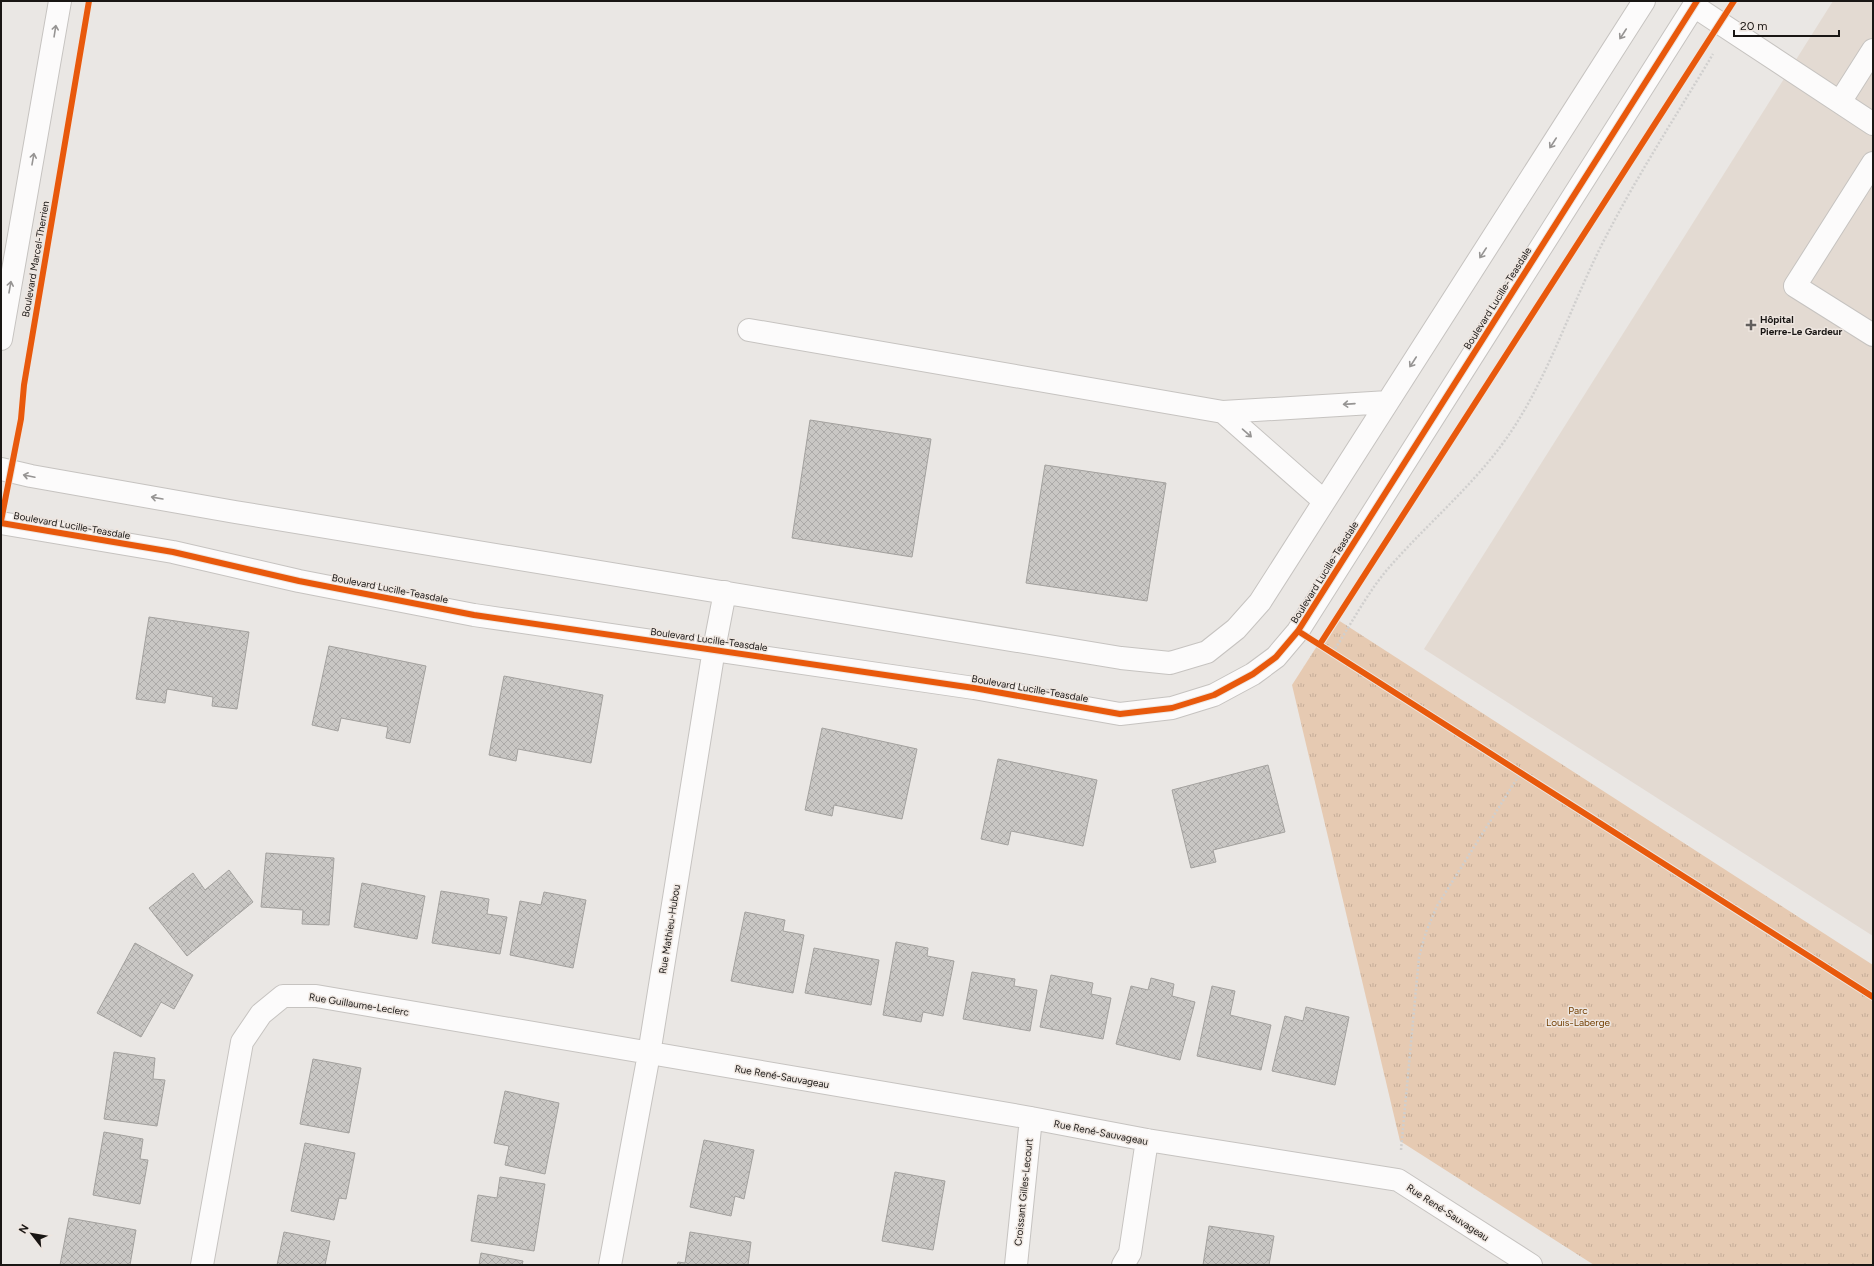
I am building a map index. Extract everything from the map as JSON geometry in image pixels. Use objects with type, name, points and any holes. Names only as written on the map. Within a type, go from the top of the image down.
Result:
[{"type":"street","name":"Boulevard Marcel-Therrien","points":[[1,340],[60,1]]},
{"type":"street","points":[[1,469],[31,476],[235,512],[1121,658],[1170,663],[1207,652],[1236,629],[1260,602],[1644,1]]},
{"type":"street","points":[[1695,3],[1728,29],[1873,124]]},
{"type":"street","name":"Boulevard Lucille-Teasdale","points":[[1,523],[173,552],[299,581],[474,615],[974,688],[1120,714],[1172,708],[1214,694],[1253,674],[1276,657],[1298,631],[1695,3]]},
{"type":"street","points":[[1840,102],[1873,50]]},
{"type":"street","points":[[1873,163],[1795,286],[1873,335]]},
{"type":"street","points":[[750,330],[1223,412],[1388,402]]},
{"type":"street","points":[[1223,412],[1324,501]]},
{"type":"street","name":"Rue Mathieu-Hubou","points":[[610,1265],[649,1054],[724,592]]},
{"type":"street","name":"Rue Guillaume-Leclerc","points":[[202,1265],[242,1042],[260,1014],[283,996],[316,996],[649,1054]]},
{"type":"street","name":"Rue René-Sauvageau","points":[[649,1054],[1031,1118],[1147,1140],[1398,1180],[1531,1265]]},
{"type":"street","name":"Croissant Gilles-Lecourt","points":[[1016,1265],[1031,1118]]},
{"type":"street","points":[[1123,1265],[1130,1253],[1147,1140]]},
{"type":"path","points":[[1333,652],[1376,584],[1392,564],[1457,499],[1494,457],[1517,423],[1548,365],[1611,227],[1728,29]]},
{"type":"path","points":[[1298,631],[1340,657]]},
{"type":"path","points":[[1514,768],[1527,777]]},
{"type":"path","points":[[1398,1180],[1419,957],[1426,932],[1437,906],[1521,772]]},
{"type":"shaded area","name":"Hôpital Pierre-Le Gardeur","points":[[1833,1],[1873,1],[1873,936],[1424,649]]},
{"type":"green space","name":"Parc Louis-Laberge","points":[[1335,618],[1873,965],[1873,1265],[1594,1265],[1400,1141],[1292,685]]},
{"type":"building","points":[[810,420],[931,439],[912,557],[792,538]]},
{"type":"building","points":[[1045,465],[1166,483],[1147,601],[1026,583]]},
{"type":"building","points":[[149,617],[249,632],[237,709],[212,706],[213,697],[167,689],[165,703],[136,699]]},
{"type":"building","points":[[329,646],[426,666],[410,743],[386,738],[388,727],[341,718],[338,731],[312,725]]},
{"type":"building","points":[[504,676],[603,695],[591,763],[518,749],[516,761],[489,755]]},
{"type":"building","points":[[822,728],[917,749],[902,819],[834,805],[832,816],[805,810]]},
{"type":"building","points":[[998,759],[1097,780],[1083,846],[1011,831],[1008,845],[981,839]]},
{"type":"building","points":[[1268,765],[1285,832],[1213,850],[1216,862],[1191,868],[1172,790]]},
{"type":"building","points":[[266,853],[334,858],[329,925],[302,924],[303,910],[261,907]]},
{"type":"building","points":[[229,870],[253,902],[187,956],[149,908],[193,873],[205,890]]},
{"type":"building","points":[[362,883],[425,896],[417,939],[354,927]]},
{"type":"building","points":[[441,891],[489,899],[487,914],[507,917],[500,954],[432,943]]},
{"type":"building","points":[[544,892],[586,900],[573,968],[510,955],[520,901],[541,905]]},
{"type":"building","points":[[745,912],[785,920],[783,931],[804,935],[793,993],[731,981]]},
{"type":"building","points":[[896,942],[928,948],[927,956],[954,961],[943,1016],[923,1012],[921,1022],[883,1015]]},
{"type":"building","points":[[135,943],[193,975],[174,1009],[161,1002],[141,1037],[97,1013]]},
{"type":"building","points":[[814,948],[879,960],[871,1005],[805,993]]},
{"type":"building","points":[[972,972],[1015,979],[1014,986],[1037,990],[1030,1031],[963,1019]]},
{"type":"building","points":[[1051,975],[1093,983],[1091,994],[1111,998],[1103,1039],[1040,1027]]},
{"type":"building","points":[[1151,978],[1174,984],[1172,996],[1195,1002],[1180,1060],[1116,1044],[1131,986],[1148,990]]},
{"type":"building","points":[[1212,986],[1235,991],[1230,1015],[1271,1025],[1261,1070],[1197,1056]]},
{"type":"building","points":[[1306,1007],[1349,1017],[1335,1085],[1272,1071],[1285,1016],[1303,1021]]},
{"type":"building","points":[[114,1052],[155,1058],[153,1079],[165,1080],[157,1126],[104,1119]]},
{"type":"building","points":[[313,1059],[361,1068],[349,1133],[300,1124]]},
{"type":"building","points":[[505,1091],[559,1103],[545,1174],[505,1165],[509,1146],[494,1143]]},
{"type":"building","points":[[104,1132],[143,1139],[140,1159],[148,1160],[140,1204],[93,1195]]},
{"type":"building","points":[[704,1140],[754,1150],[744,1199],[735,1196],[731,1216],[690,1207]]},
{"type":"building","points":[[305,1143],[355,1153],[346,1199],[339,1198],[334,1220],[291,1211]]},
{"type":"building","points":[[895,1172],[945,1181],[933,1250],[882,1241]]},
{"type":"building","points":[[500,1177],[545,1184],[534,1251],[471,1241],[478,1195],[497,1198]]},
{"type":"building","points":[[69,1218],[136,1230],[130,1265],[60,1265]]},
{"type":"building","points":[[1209,1226],[1274,1236],[1269,1265],[1203,1265]]},
{"type":"building","points":[[284,1232],[330,1241],[325,1265],[277,1265]]},
{"type":"building","points":[[690,1232],[751,1242],[748,1265],[677,1265],[678,1262],[685,1263]]},
{"type":"building","points":[[481,1253],[523,1261],[522,1265],[479,1265]]},
{"type":"cycle path","points":[[1,521],[21,419],[24,385],[89,1]]},
{"type":"cycle path","points":[[1,523],[173,552],[299,581],[474,615],[974,688],[1120,714],[1172,708],[1214,695],[1253,674],[1276,657],[1298,631],[1697,1]]},
{"type":"cycle path","points":[[1320,644],[1734,1]]},
{"type":"cycle path","points":[[1298,631],[1873,997]]},
{"type":"place","name":"Hôpital Pierre-Le Gardeur","points":[[1751,325]]}]
